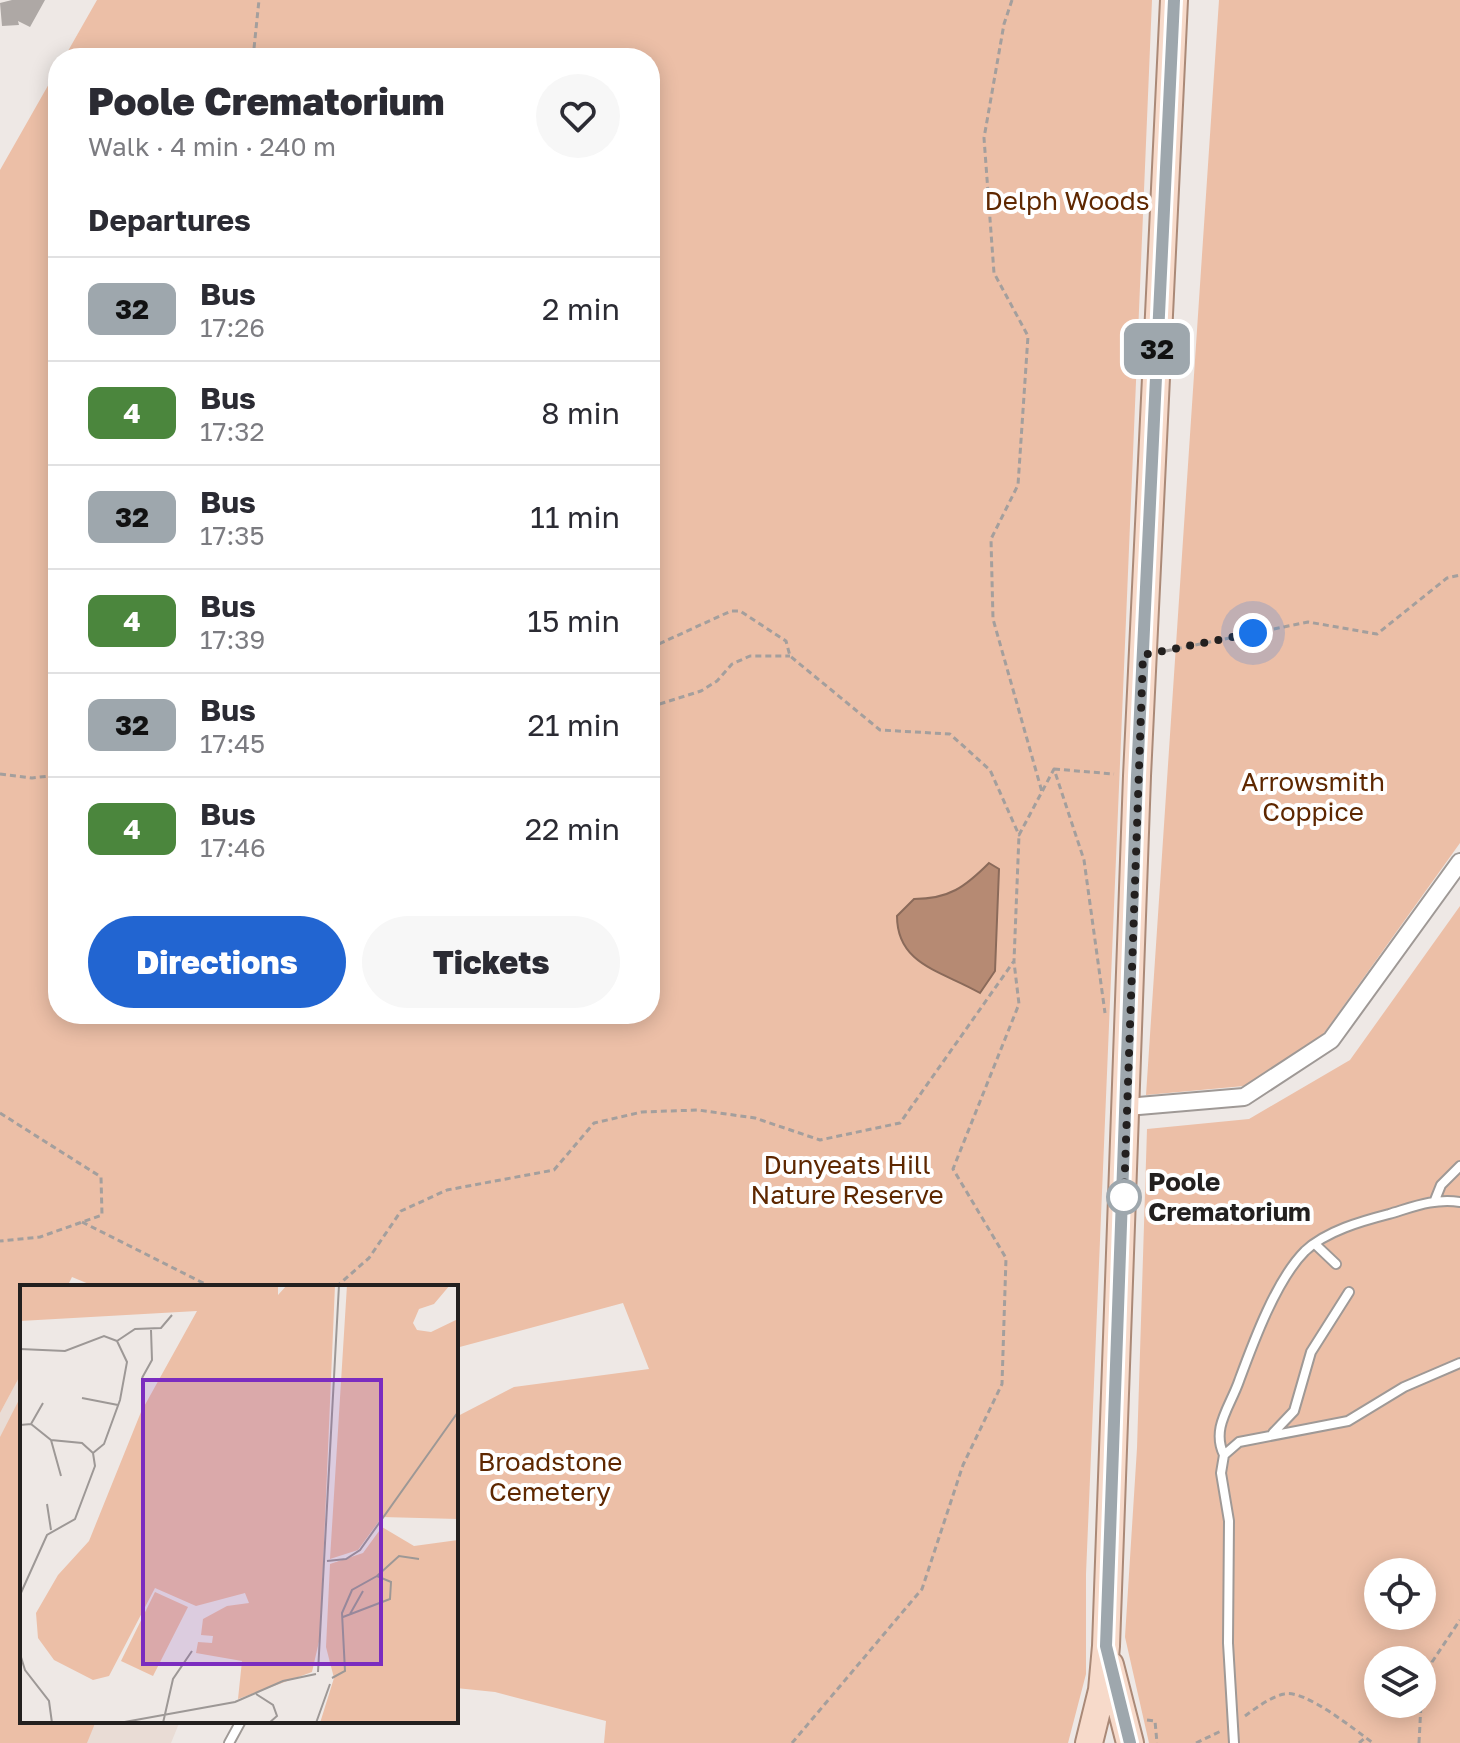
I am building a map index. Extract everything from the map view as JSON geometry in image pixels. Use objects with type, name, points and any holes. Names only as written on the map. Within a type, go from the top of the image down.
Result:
[{"type":"main road","points":[[1089,1743],[1102,1690],[1106,1646],[1137,776],[1174,0]]},
{"type":"main road","points":[[1106,1646],[1130,1743]]},
{"type":"street","points":[[1127,1107],[1244,1097],[1319,1049],[1331,1040],[1460,862]]},
{"type":"lane","points":[[1435,1200],[1441,1185],[1460,1166]]},
{"type":"lane","points":[[1234,1743],[1229,1521],[1221,1473],[1224,1455],[1218,1442],[1219,1425],[1254,1339],[1305,1251],[1351,1226],[1435,1200],[1460,1202]]},
{"type":"lane","points":[[1316,1245],[1336,1264]]},
{"type":"lane","points":[[1270,1435],[1294,1411],[1311,1352],[1349,1292]]},
{"type":"lane","points":[[1224,1455],[1239,1442],[1326,1428],[1348,1421],[1404,1387],[1460,1363]]},
{"type":"lane","points":[[229,1743],[240,1723]]},
{"type":"path","points":[[254,48],[259,0]]},
{"type":"path","points":[[1012,0],[1004,24],[984,138],[994,273],[1028,336],[1018,485],[991,539],[993,619],[1042,792]]},
{"type":"path","points":[[1143,655],[1308,622],[1377,634],[1447,578],[1460,575]]},
{"type":"path","points":[[660,643],[731,611],[740,611],[786,641],[790,656],[880,730],[950,734],[990,770],[1019,835]]},
{"type":"path","points":[[660,704],[701,691],[717,681],[732,664],[750,656],[790,656]]},
{"type":"path","points":[[792,1743],[922,1589],[963,1465],[1002,1384],[1006,1258],[953,1169],[1019,1004],[1014,961],[1019,835],[1054,769]]},
{"type":"path","points":[[1054,769],[1137,776]]},
{"type":"path","points":[[1054,769],[1084,860],[1106,1022]]},
{"type":"path","points":[[0,774],[32,778],[48,776]]},
{"type":"path","points":[[338,1285],[369,1258],[401,1211],[447,1190],[554,1170],[594,1123],[642,1112],[698,1110],[755,1118],[820,1140],[900,1123],[1014,961]]},
{"type":"path","points":[[0,1113],[101,1177],[102,1215],[40,1237],[0,1241]]},
{"type":"path","points":[[82,1222],[207,1285]]},
{"type":"path","points":[[1436,1656],[1460,1620]]},
{"type":"path","points":[[1196,1743],[1232,1726],[1263,1703],[1293,1693],[1307,1697],[1373,1743]]},
{"type":"path","points":[[1419,1743],[1421,1718]]},
{"type":"path","points":[[1359,1743],[1365,1738]]},
{"type":"shaded area","points":[[989,863],[999,869],[995,971],[980,993],[924,965],[913,956],[899,932],[897,916],[914,899],[937,897],[956,890]]},
{"type":"shaded area","points":[[20,1376],[20,1723],[179,1723],[171,1743],[0,1743],[0,1413]]},
{"type":"green space","name":"Dunyeats Hill Nature Reserve","points":[[97,0],[1152,0],[1086,1574],[1086,1674],[1068,1743],[604,1743],[606,1721],[495,1692],[458,1688],[458,1416],[514,1387],[649,1369],[623,1303],[458,1347],[458,1285],[91,1285],[72,1277],[68,1285],[20,1285],[20,1376],[0,1413],[0,170],[48,86],[48,1024],[660,1024],[660,48],[70,48]]},
{"type":"green space","name":"Arrowsmith Coppice","points":[[1219,0],[1460,0],[1460,843],[1319,1040],[1244,1086],[1146,1095]]},
{"type":"green space","points":[[1460,906],[1460,1743],[1149,1743],[1125,1637],[1137,1448],[1147,1129],[1249,1119],[1350,1060]]},
{"type":"green space","points":[[20,1398],[20,1723],[95,1723],[87,1743],[0,1743],[0,1437]]},
{"type":"building","points":[[45,0],[30,27],[18,21],[19,25],[2,26],[0,3]]},
{"type":"bus line","name":"32","points":[[1130,1743],[1106,1646],[1124,1221],[1137,776],[1174,0]]},
{"type":"place","name":"Poole Crematorium","points":[[1124,1197]]},
{"type":"route","points":[[1124,1197],[1143,655],[1253,633]]},
{"type":"park label","name":"Delph Woods","points":[[1067,201]]},
{"type":"park label","name":"Broadstone Cemetery","points":[[550,1477]]}]
